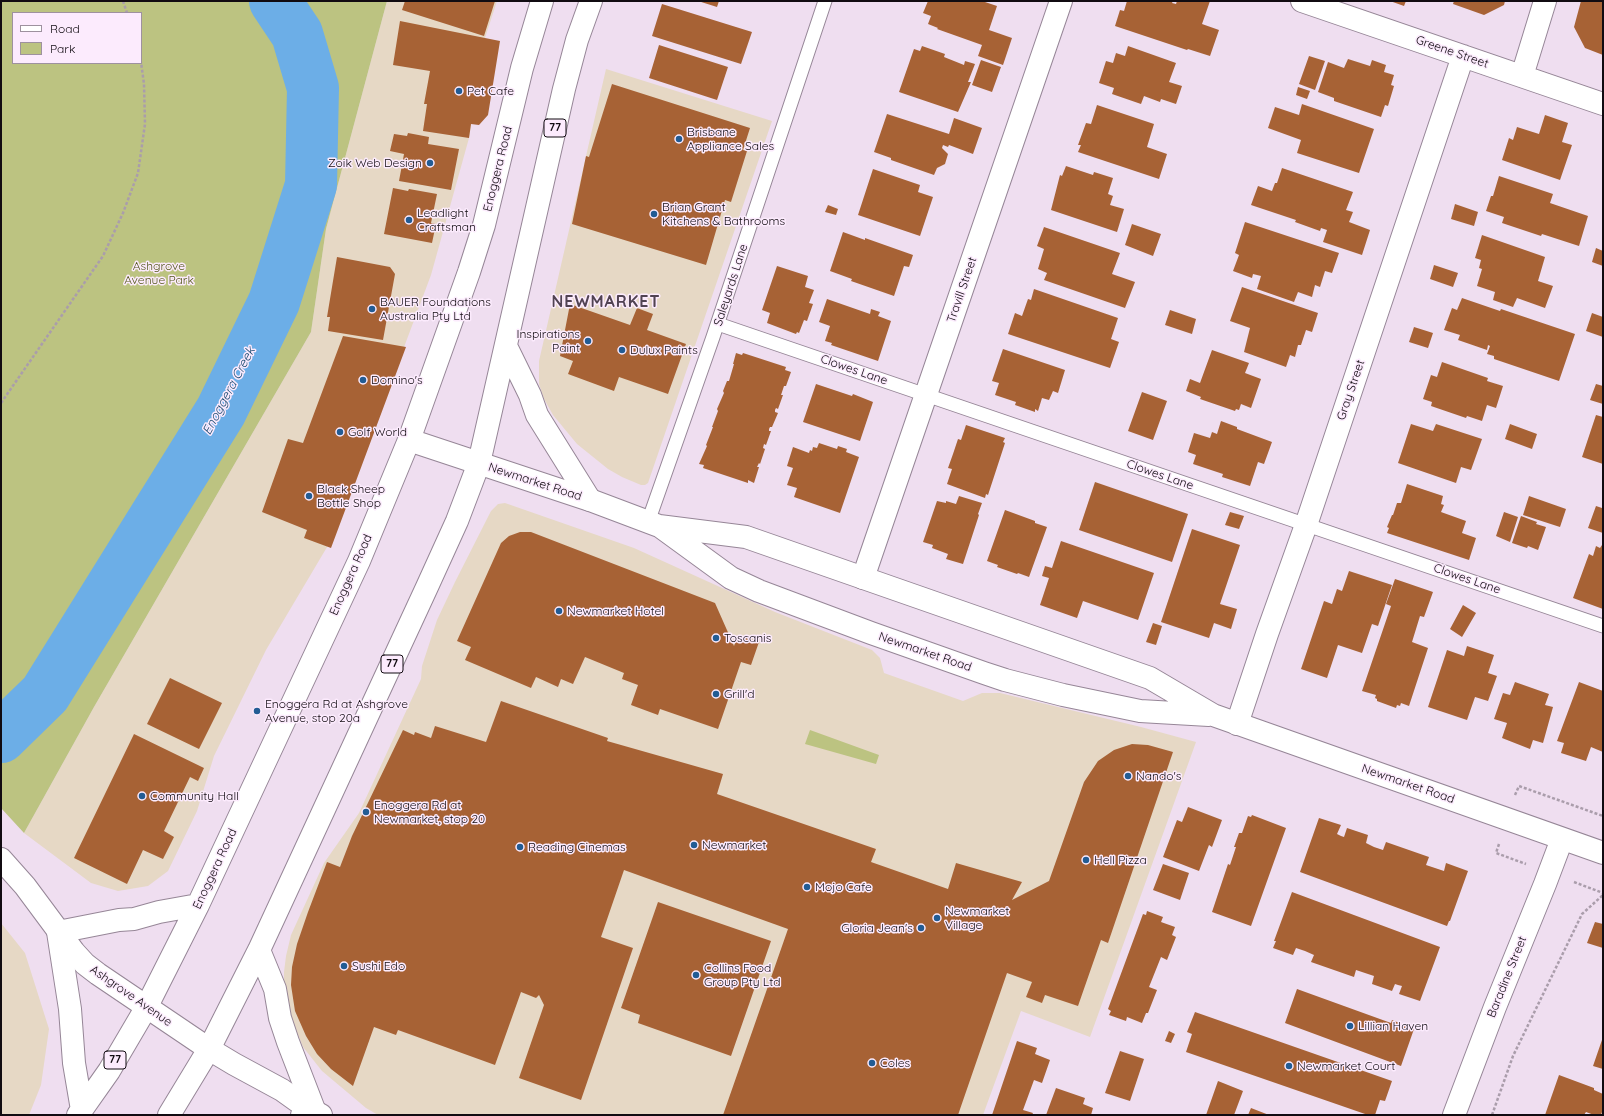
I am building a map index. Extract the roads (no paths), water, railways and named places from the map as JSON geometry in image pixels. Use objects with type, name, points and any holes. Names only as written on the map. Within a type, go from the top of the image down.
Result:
[{"type":"main road","name":"Enoggera Road","points":[[80,1112],[109,1071],[146,1008],[198,905],[356,568],[410,440],[484,225],[522,68],[542,1]]},
{"type":"main road","name":"77","points":[[169,1115],[209,1049],[259,950],[427,587],[456,521],[479,463],[564,89],[577,40],[591,1]]},
{"type":"main road","name":"Travill Street","points":[[864,578],[1061,1]]},
{"type":"main road","name":"Greene Street","points":[[1302,1],[1603,104]]},
{"type":"main road","points":[[1522,76],[1546,1]]},
{"type":"main road","name":"Gray Street","points":[[1237,724],[1306,525],[1463,56]]},
{"type":"main road","points":[[506,346],[530,395],[537,415],[590,500]]},
{"type":"main road","name":"Newmarket Road","points":[[410,440],[590,500],[653,524],[746,537],[1150,678],[1213,715],[1603,853]]},
{"type":"main road","name":"Newmarket Road","points":[[653,524],[731,578],[759,591],[871,633],[1005,680],[1063,695],[1140,711],[1213,715]]},
{"type":"main road","name":"Baradine Street","points":[[1454,1115],[1494,1007],[1562,839]]},
{"type":"main road","name":"Ashgrove Avenue","points":[[1,859],[25,886],[58,932],[85,964],[109,983],[209,1049],[282,1090],[312,1114]]},
{"type":"main road","points":[[80,1112],[74,1063],[70,1009],[58,932],[119,920],[134,919],[159,912],[198,905]]},
{"type":"main road","points":[[259,950],[274,989],[280,1018],[312,1114]]},
{"type":"lane","name":"Saleyards Lane","points":[[653,524],[825,1]]},
{"type":"lane","name":"Clowes Lane","points":[[718,324],[1603,626]]},
{"type":"waterway","name":"Enoggera Creek","points":[[1,737],[45,694],[221,411],[274,302],[311,185],[313,88],[297,34],[275,1]]},
{"type":"place","name":"Pet Cafe","points":[[459,91]]},
{"type":"place","name":"Brisbane Appliance Sales","points":[[679,139]]},
{"type":"place","name":"Zoik Web Design","points":[[430,163]]},
{"type":"place","name":"Brian Grant Kitchens & Bathrooms","points":[[654,214]]},
{"type":"place","name":"Leadlight Craftsman","points":[[409,220]]},
{"type":"place","name":"BAUER Foundations Australia Pty Ltd","points":[[372,309]]},
{"type":"place","name":"Inspirations Paint","points":[[588,341]]},
{"type":"place","name":"Dulux Paints","points":[[622,350]]},
{"type":"place","name":"Domino's","points":[[363,380]]},
{"type":"place","name":"Golf World","points":[[340,432]]},
{"type":"place","name":"Black Sheep Bottle Shop","points":[[309,496]]},
{"type":"place","name":"Newmarket Hotel","points":[[559,611]]},
{"type":"place","name":"Toscanis","points":[[716,638]]},
{"type":"place","name":"Grill'd","points":[[716,694]]},
{"type":"place","name":"Enoggera Rd at Ashgrove Avenue, stop 20a","points":[[257,711]]},
{"type":"place","name":"Nando's","points":[[1128,776]]},
{"type":"place","name":"Community Hall","points":[[142,796]]},
{"type":"place","name":"Enoggera Rd at Newmarket, stop 20","points":[[366,812]]},
{"type":"place","name":"Newmarket","points":[[694,845]]},
{"type":"place","name":"Reading Cinemas","points":[[520,847]]},
{"type":"place","name":"Hell Pizza","points":[[1086,860]]},
{"type":"place","name":"Mojo Cafe","points":[[807,887]]},
{"type":"place","name":"Newmarket Village","points":[[937,918]]},
{"type":"place","name":"Gloria Jean's","points":[[921,928]]},
{"type":"place","name":"Sushi Edo","points":[[344,966]]},
{"type":"place","name":"Collins Food Group Pty Ltd","points":[[696,975]]},
{"type":"place","name":"Lillian Haven","points":[[1350,1026]]},
{"type":"place","name":"Coles","points":[[872,1063]]},
{"type":"place","name":"Newmarket Court","points":[[1289,1066]]},
{"type":"district","name":"NEWMARKET","points":[[606,302]]},
{"type":"park label","name":"Ashgrove Avenue Park","points":[[159,273]]}]
